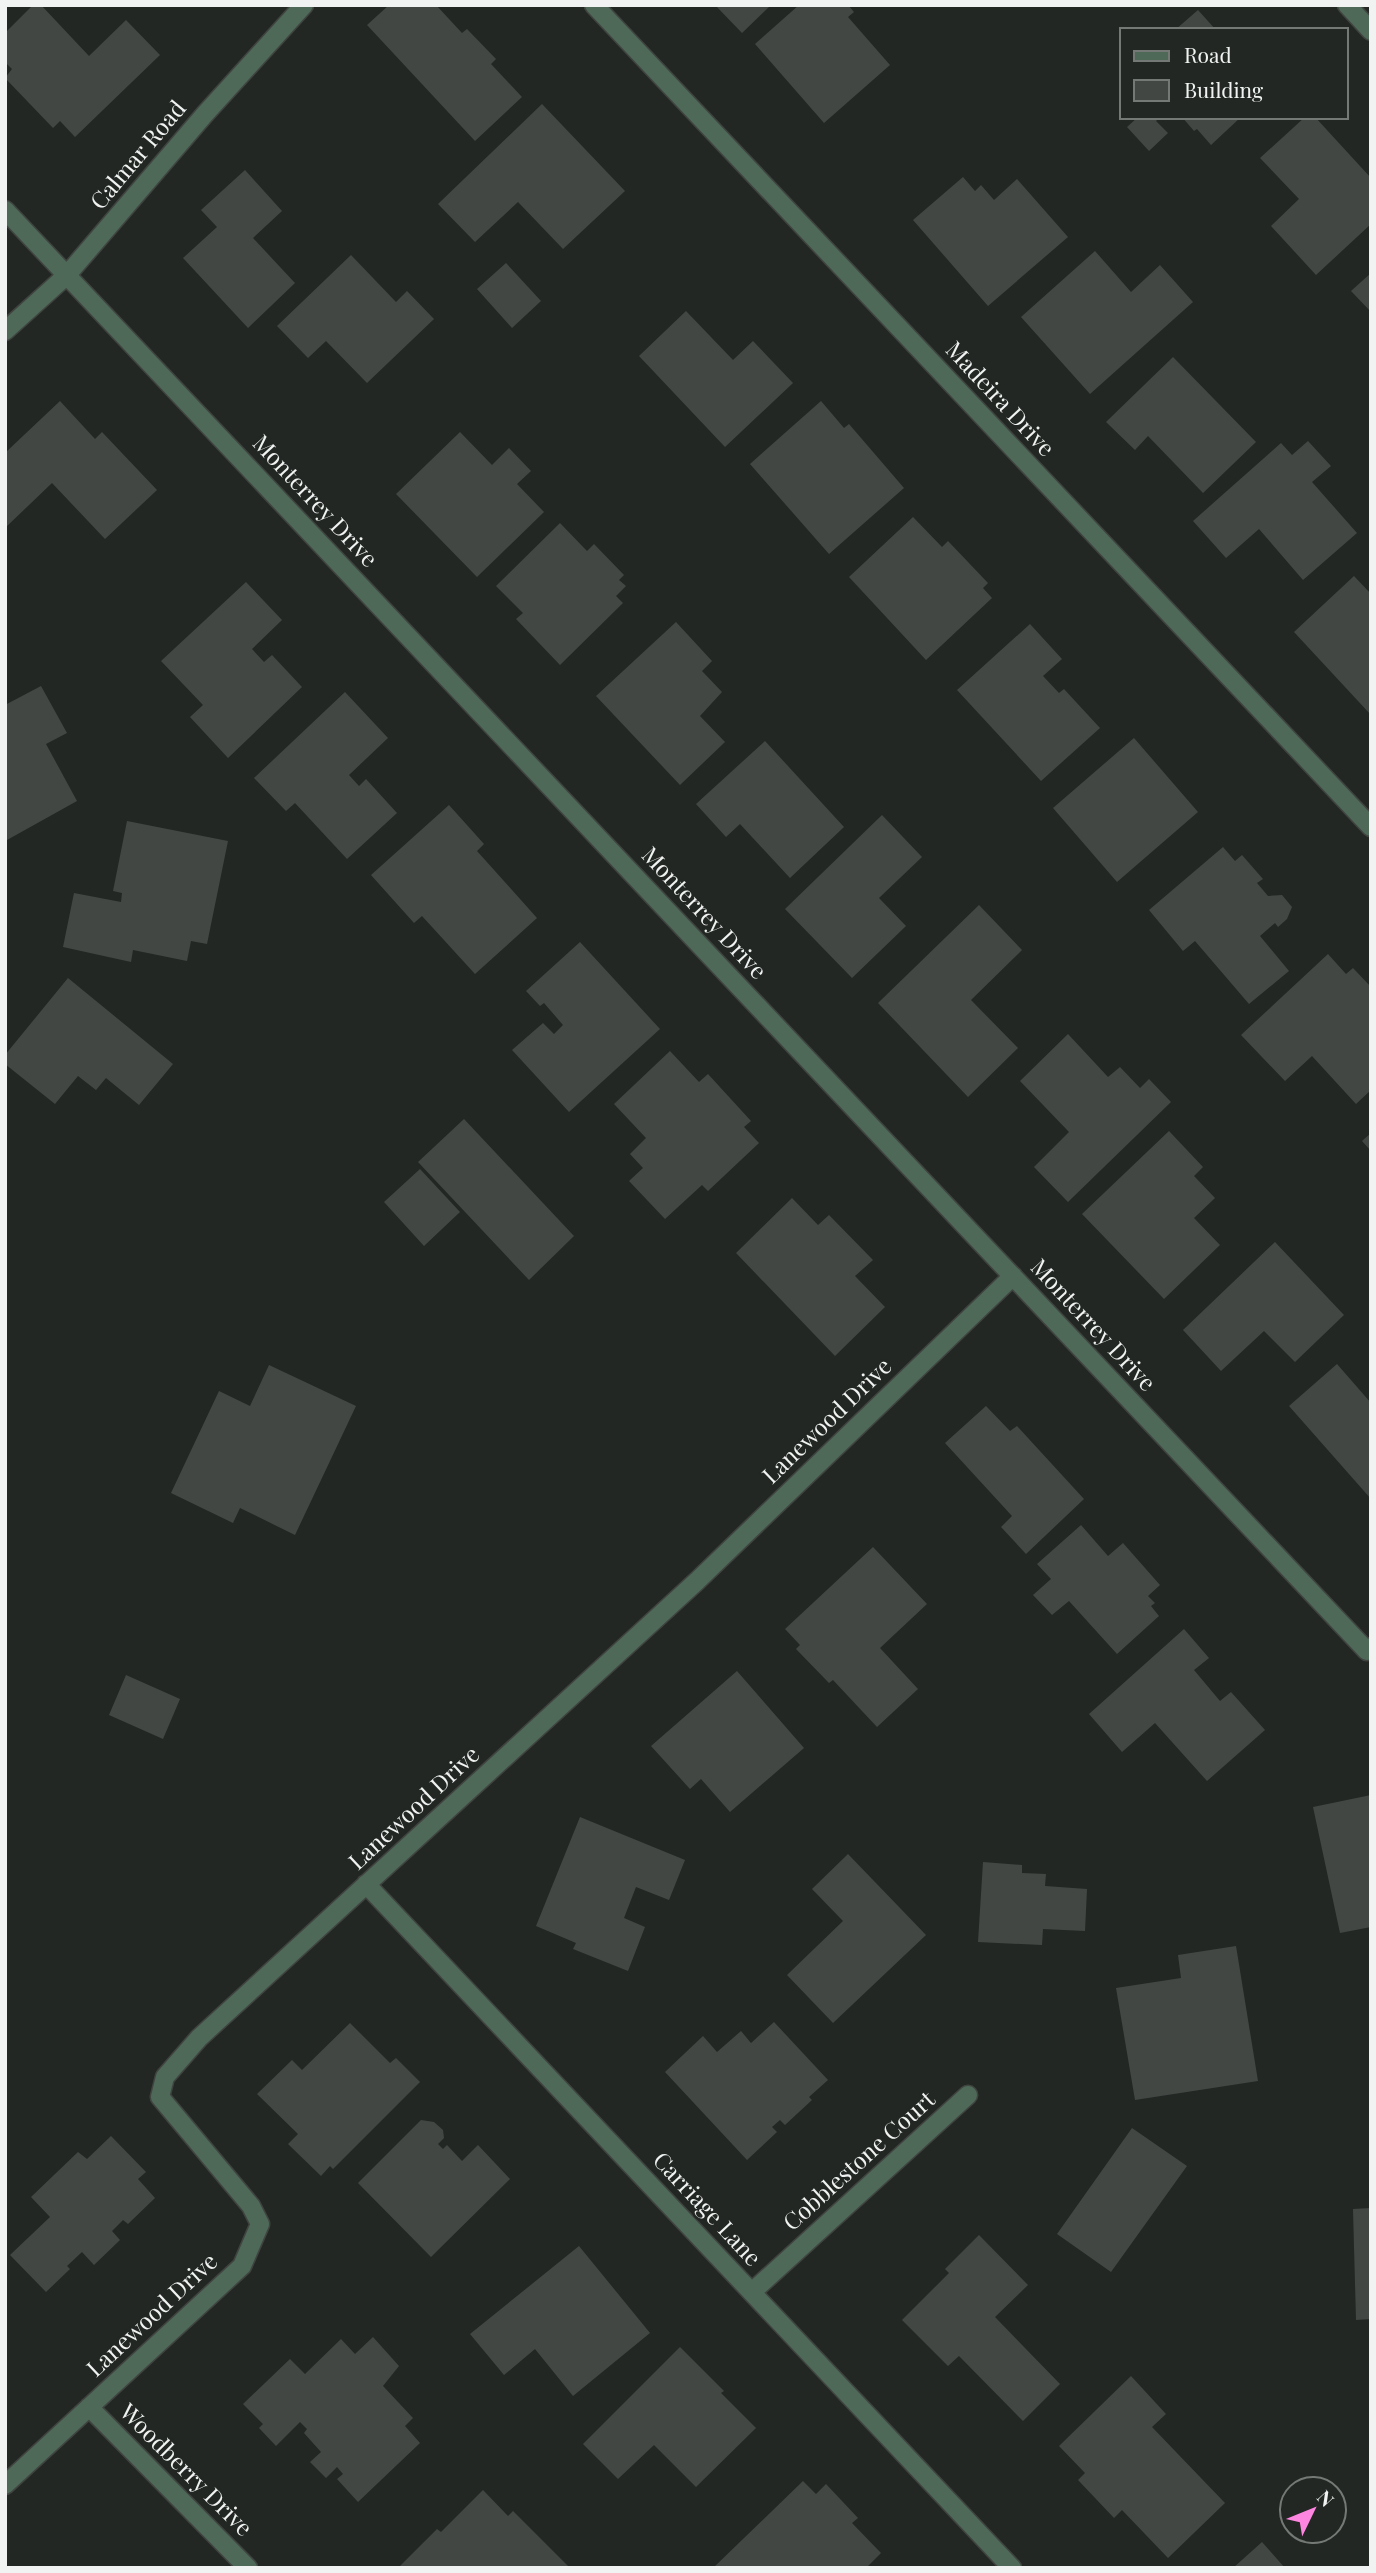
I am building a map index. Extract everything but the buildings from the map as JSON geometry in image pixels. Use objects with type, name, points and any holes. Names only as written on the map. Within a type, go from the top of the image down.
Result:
[{"type":"street","name":"Calmar Road","points":[[5,331],[68,275],[205,114],[304,5]]},
{"type":"street","name":"Madeira Drive","points":[[594,5],[1371,827]]},
{"type":"street","points":[[1347,5],[1371,31]]},
{"type":"street","name":"Monterrey Drive","points":[[5,210],[1369,1649]]},
{"type":"street","name":"Lanewood Drive","points":[[89,2407],[242,2266],[260,2224],[251,2206],[160,2096],[165,2077],[199,2038],[697,1581],[1013,1276]]},
{"type":"street","name":"Carriage Lane","points":[[366,1884],[1012,2568]]},
{"type":"street","name":"Cobblestone Court","points":[[752,2292],[968,2095]]},
{"type":"street","points":[[5,2485],[89,2407]]},
{"type":"street","name":"Woodberry Drive","points":[[89,2407],[248,2568]]}]
